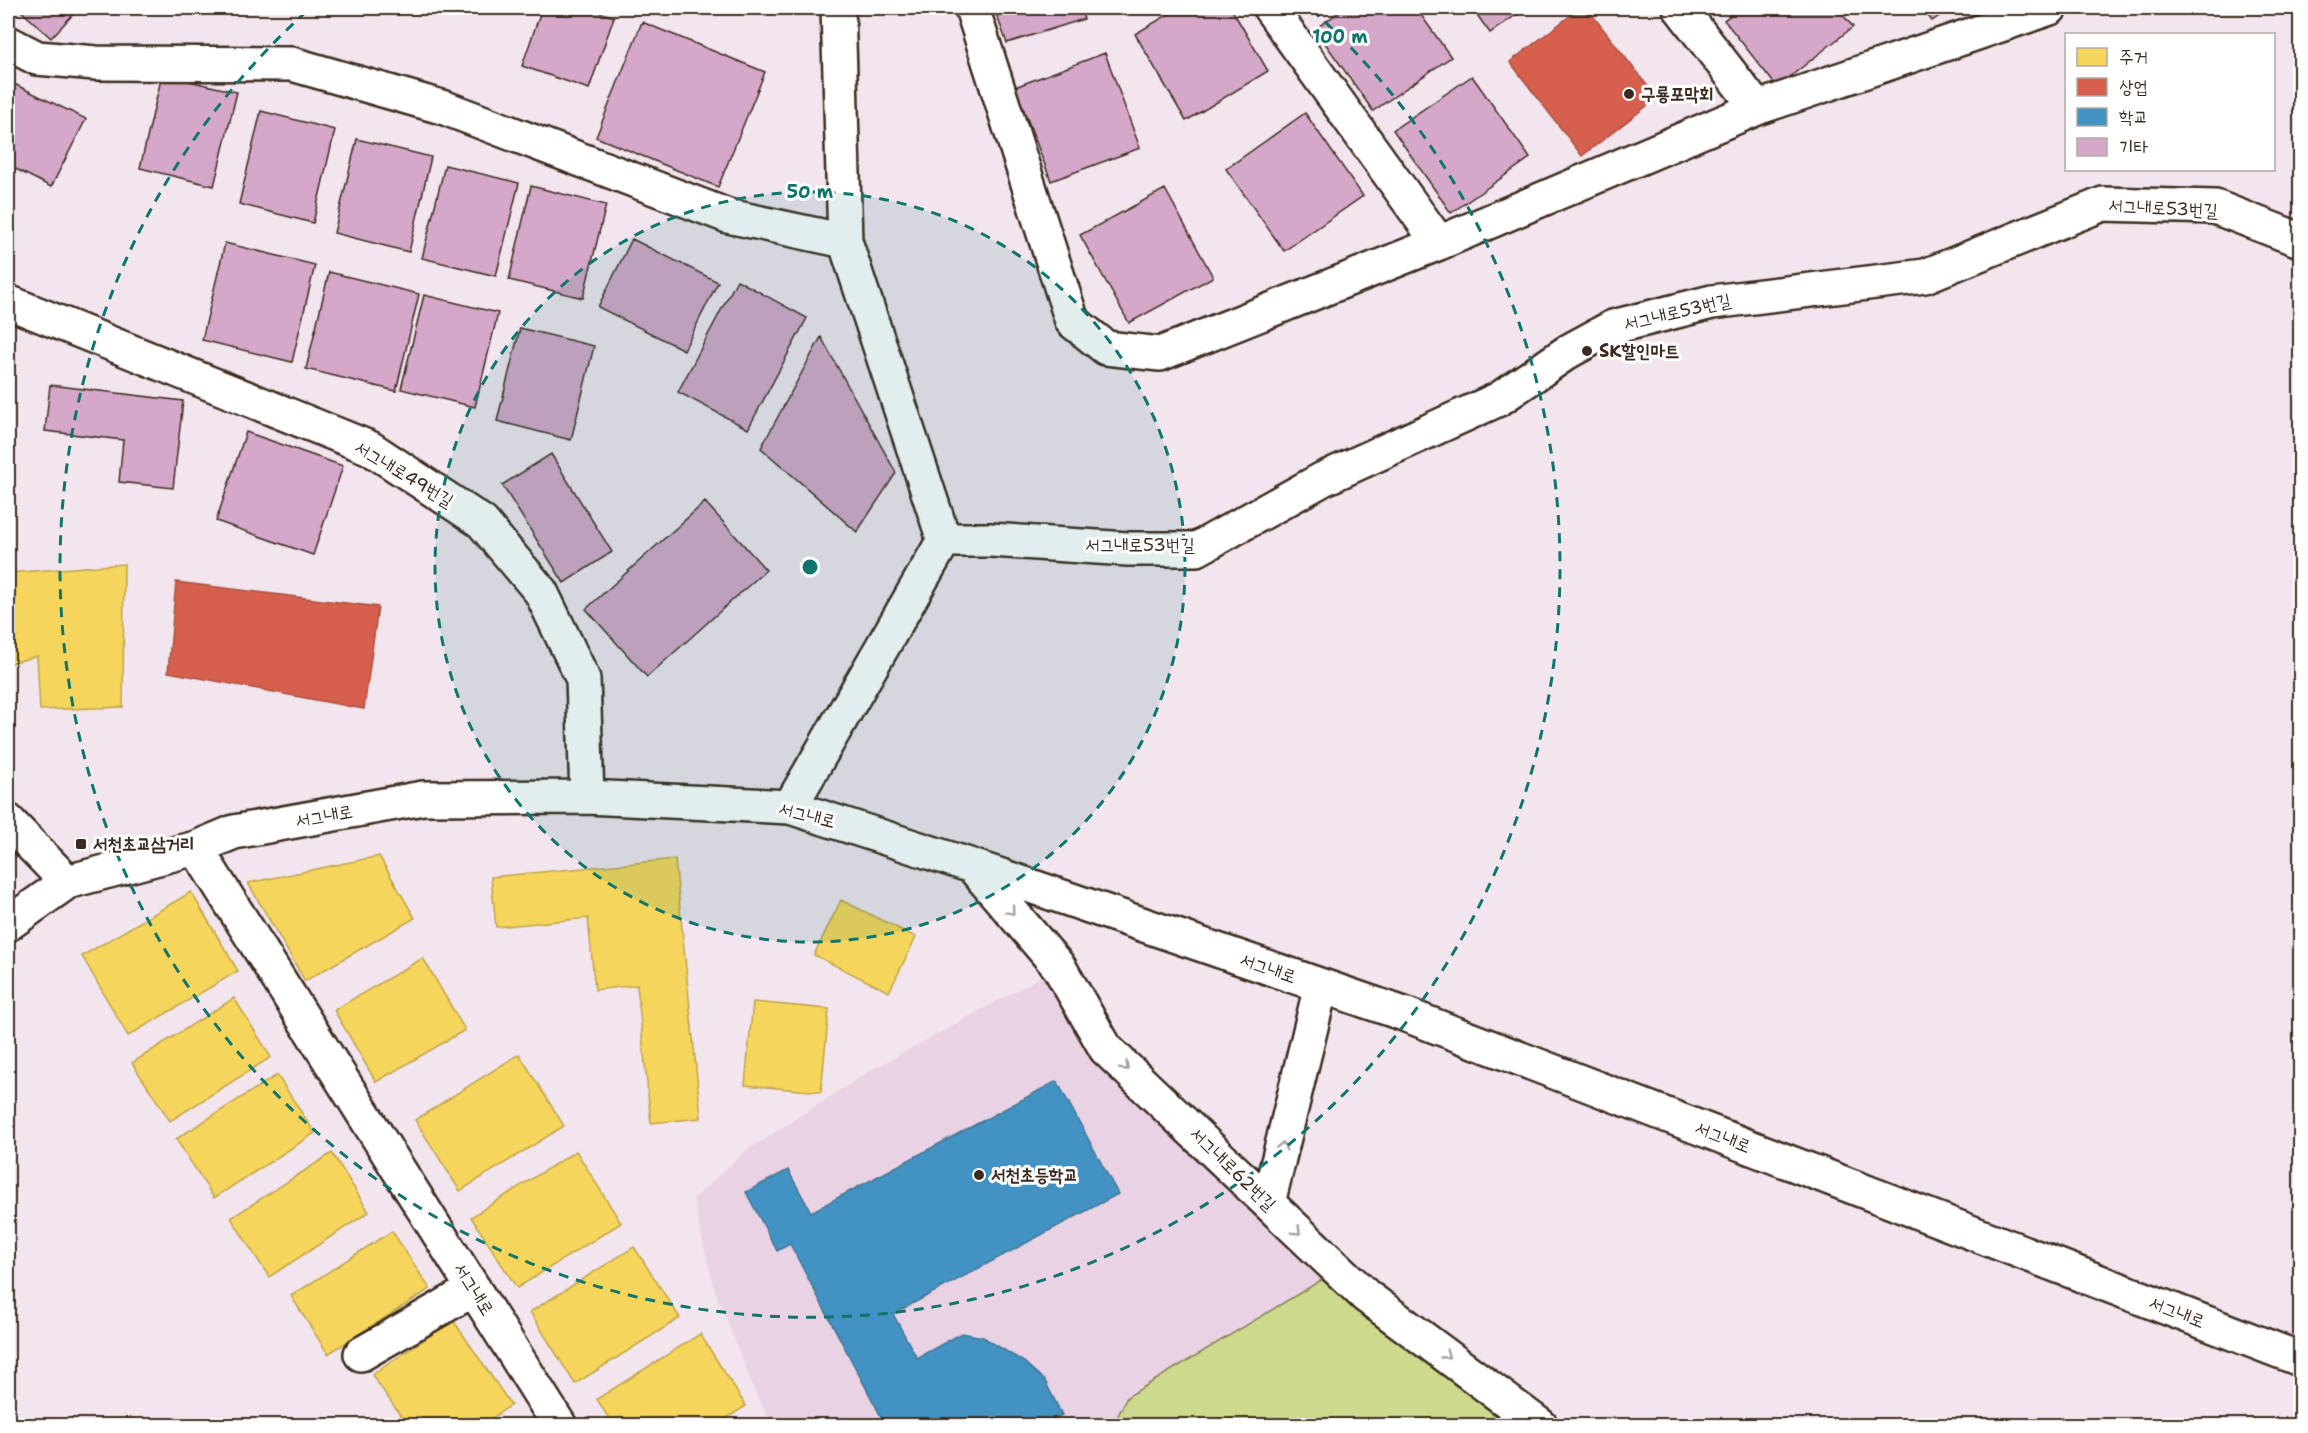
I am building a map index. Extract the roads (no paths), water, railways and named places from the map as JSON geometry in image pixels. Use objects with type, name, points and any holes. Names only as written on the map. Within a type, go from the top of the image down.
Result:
[{"type":"street","points":[[790,807],[944,540],[845,241],[838,8]]},
{"type":"street","points":[[972,8],[1072,321],[1106,348],[1160,354],[1439,243],[1757,108],[2050,8]]},
{"type":"street","points":[[1270,8],[1439,243]]},
{"type":"street","points":[[1680,8],[1757,108]]},
{"type":"street","points":[[8,43],[37,58],[96,63],[292,64],[445,108],[728,216],[845,241]]},
{"type":"street","name":"서그내로53번길","points":[[944,540],[991,540],[1128,549],[1197,549],[1323,479],[1499,399],[1569,351],[1613,327],[1712,302],[1925,276],[2103,204],[2215,207],[2301,240]]},
{"type":"street","name":"서그내로49번길","points":[[8,302],[370,448],[482,522],[541,592],[583,679],[588,797]]},
{"type":"street","name":"서그내로","points":[[8,924],[67,882],[196,848],[234,832],[423,798],[588,797],[790,807],[972,866],[1427,1022],[2301,1359]]},
{"type":"street","points":[[8,821],[67,882]]},
{"type":"street","name":"서그내로","points":[[196,848],[560,1425]]},
{"type":"street","name":"서그내로62번길","points":[[972,866],[1059,967],[1106,1049],[1366,1296],[1515,1414],[1541,1425]]},
{"type":"street","points":[[1268,1203],[1322,986]]},
{"type":"street","points":[[361,1354],[474,1289]]},
{"type":"place","name":"구룡포막회","points":[[1629,94]]},
{"type":"place","name":"SK할인마트","points":[[1587,351]]},
{"type":"place","name":"서천초교삼거리","points":[[81,844]]},
{"type":"place","name":"서천초등학교","points":[[979,1175]]}]
